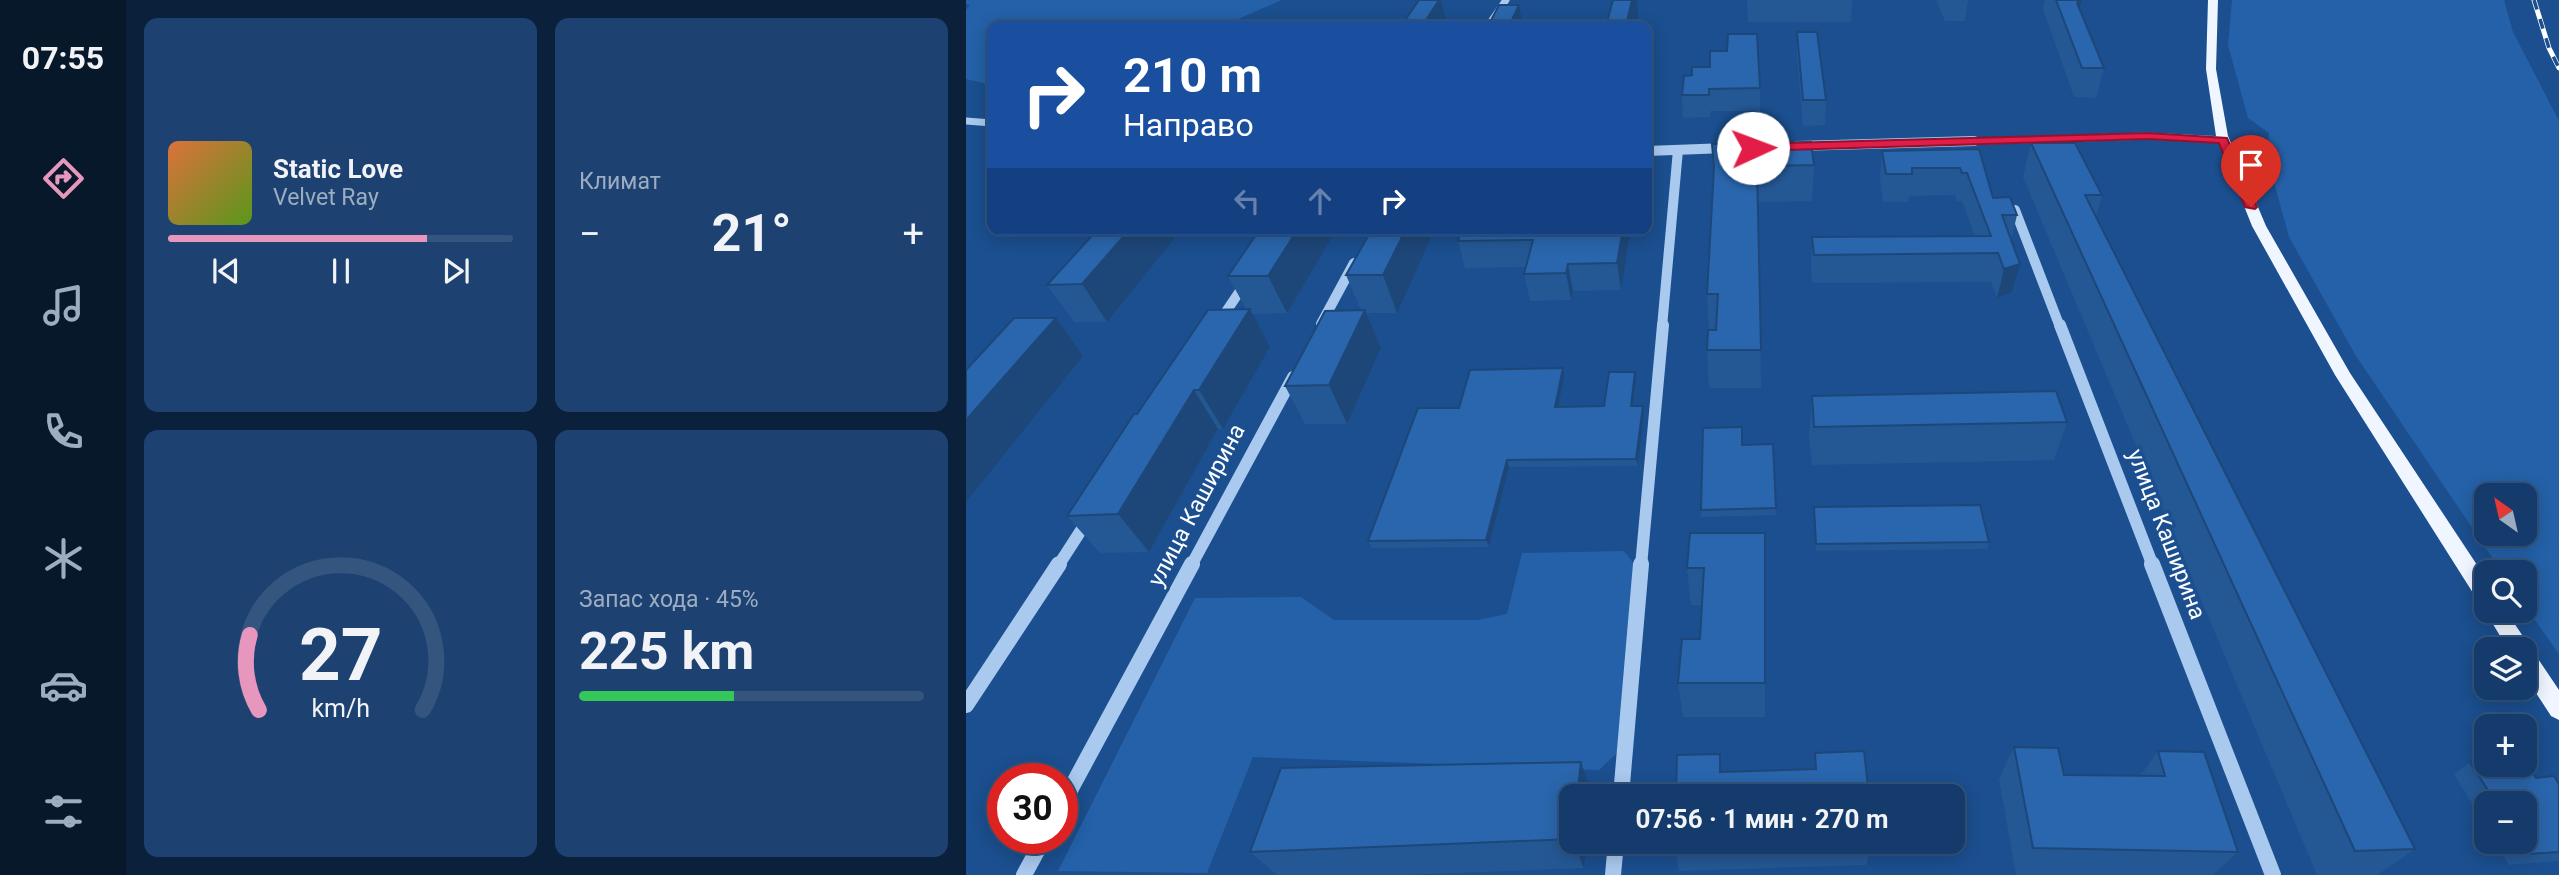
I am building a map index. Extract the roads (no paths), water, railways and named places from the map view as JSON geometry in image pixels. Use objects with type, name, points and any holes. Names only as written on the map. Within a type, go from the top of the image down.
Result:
[{"type":"main road","points":[[2213,0],[2211,69],[2224,140],[2259,226],[2343,375],[2474,578]]},
{"type":"main road","points":[[2537,675],[2559,709]]},
{"type":"street","points":[[1491,21],[1506,0]]},
{"type":"street","points":[[966,121],[987,123]]},
{"type":"street","points":[[1787,146],[2148,136],[2224,140]]},
{"type":"street","points":[[1652,151],[1733,148]]},
{"type":"street","points":[[1621,784],[1678,150]]},
{"type":"street","name":"улица Каширина","points":[[2015,210],[2273,875]]},
{"type":"street","points":[[1314,338],[1359,253]]},
{"type":"street","points":[[1212,334],[1250,276]]},
{"type":"street","name":"улица Каширина","points":[[1078,775],[1301,362]]},
{"type":"street","points":[[966,705],[1097,508]]},
{"type":"street","points":[[1024,875],[1035,854]]},
{"type":"street","points":[[1614,875],[1615,854]]},
{"type":"railway","points":[[2534,0],[2549,48],[2559,68]]}]
